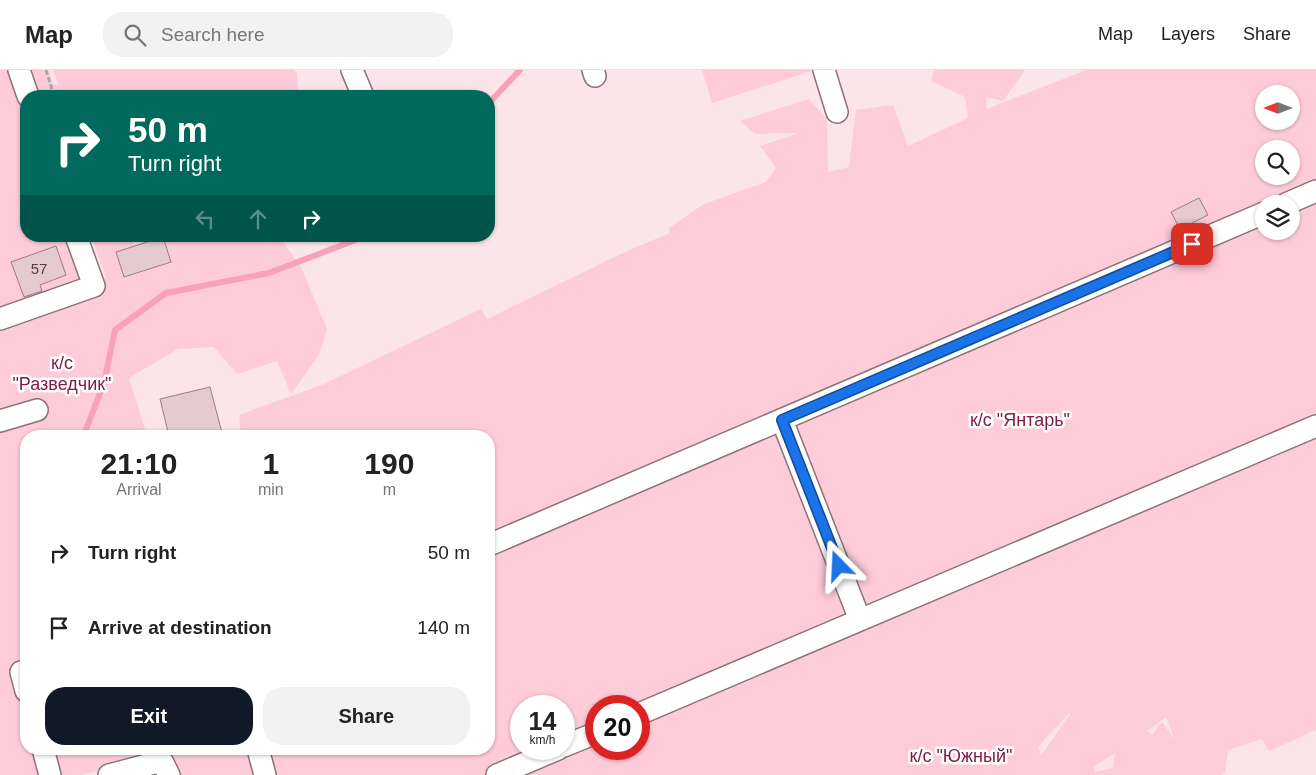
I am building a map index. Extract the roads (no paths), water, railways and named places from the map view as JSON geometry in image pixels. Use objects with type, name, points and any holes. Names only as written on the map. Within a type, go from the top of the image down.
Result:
[{"type":"lane","points":[[19,70],[26,90]]},
{"type":"lane","points":[[352,70],[360,90]]},
{"type":"lane","points":[[824,70],[837,112]]},
{"type":"lane","points":[[1300,198],[1316,191]]},
{"type":"lane","points":[[495,542],[1255,218]]},
{"type":"lane","points":[[0,319],[94,286],[78,242]]},
{"type":"lane","points":[[0,421],[37,410]]},
{"type":"lane","points":[[782,420],[860,620]]},
{"type":"lane","points":[[650,709],[1316,426]]},
{"type":"lane","points":[[45,755],[50,775]]},
{"type":"lane","points":[[260,755],[265,775]]},
{"type":"lane","points":[[496,775],[532,760]]},
{"type":"lane","points":[[109,775],[162,761],[169,775]]},
{"type":"waterway","points":[[495,97],[520,70]]},
{"type":"waterway","points":[[86,430],[104,383],[115,330],[166,293],[269,273],[350,242]]},
{"type":"park label","name":"к/с \"Разведчик\"","points":[[62,373]]},
{"type":"park label","name":"к/с \"Янтарь\"","points":[[1020,420]]},
{"type":"park label","name":"к/с \"Южный\"","points":[[961,756]]}]
